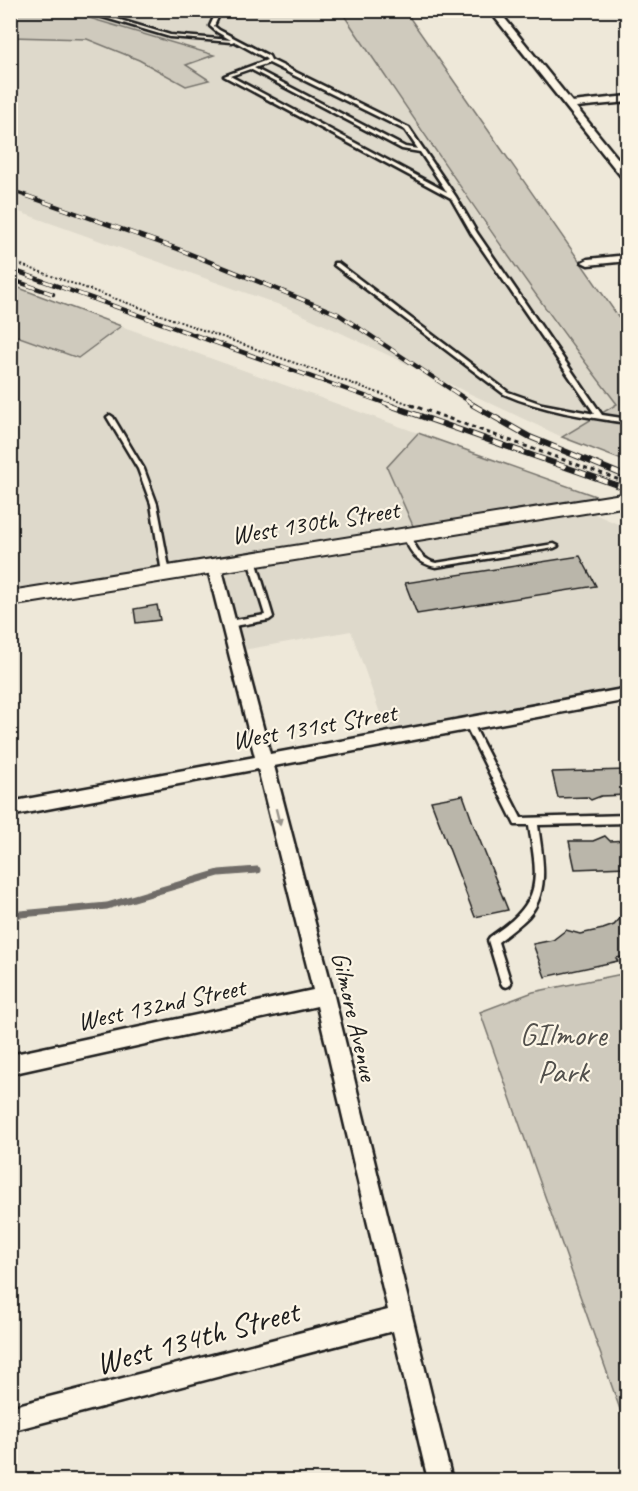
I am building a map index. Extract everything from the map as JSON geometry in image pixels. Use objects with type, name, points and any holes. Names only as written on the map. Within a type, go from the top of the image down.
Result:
[{"type":"main road","name":"West 130th Street","points":[[10,599],[627,499]]},
{"type":"street","points":[[493,10],[627,178]]},
{"type":"street","points":[[568,105],[627,99]]},
{"type":"street","points":[[588,262],[627,258]]},
{"type":"street","name":"Gilmore Avenue","points":[[214,566],[324,996],[440,1480]]},
{"type":"street","name":"West 131st Street","points":[[10,809],[627,694]]},
{"type":"street","name":"West 132nd Street","points":[[10,1065],[324,996]]},
{"type":"street","name":"West 134th Street","points":[[10,1419],[400,1318]]},
{"type":"lane","points":[[81,10],[171,36],[235,41]]},
{"type":"lane","points":[[215,10],[217,15],[212,26],[235,41],[267,57],[269,61],[407,129],[453,197],[474,233],[600,417]]},
{"type":"lane","points":[[269,61],[226,76],[453,197]]},
{"type":"lane","points":[[250,67],[404,148],[423,152]]},
{"type":"lane","points":[[336,264],[506,393],[525,402],[549,408],[627,421]]},
{"type":"lane","points":[[110,417],[141,469],[154,504],[166,573]]},
{"type":"lane","points":[[406,535],[417,557],[428,564],[436,565],[554,546]]},
{"type":"lane","points":[[229,624],[269,617],[252,560]]},
{"type":"lane","points":[[469,724],[518,822],[627,819]]},
{"type":"lane","points":[[506,983],[493,940],[522,918],[534,904],[539,874],[533,822]]},
{"type":"path","points":[[10,261],[627,483]]},
{"type":"shaded area","points":[[66,11],[341,11],[481,219],[558,327],[617,404],[562,437],[288,308],[11,209],[11,37],[87,38],[139,60],[186,86],[209,80],[185,65],[213,55]]},
{"type":"shaded area","points":[[121,326],[418,433],[388,467],[569,503],[627,528],[627,689],[387,733],[351,631],[243,650],[220,559],[11,593],[11,334],[78,358]]},
{"type":"green space","points":[[10,11],[66,11],[214,55],[186,65],[209,80],[186,86],[139,60],[87,39],[11,37]]},
{"type":"green space","points":[[341,11],[405,11],[627,329],[627,462],[562,437],[617,404],[510,259]]},
{"type":"green space","points":[[11,285],[121,326],[78,358],[11,334]]},
{"type":"green space","points":[[418,433],[601,498],[414,528],[387,467]]},
{"type":"green space","name":"GIlmore Park","points":[[628,973],[627,1429],[480,1012],[533,992]]},
{"type":"building","points":[[580,556],[596,586],[417,614],[405,583]]},
{"type":"building","points":[[157,605],[160,620],[136,623],[134,609]]},
{"type":"building","points":[[627,770],[627,795],[601,796],[591,800],[587,797],[558,798],[552,772]]},
{"type":"building","points":[[463,795],[508,910],[475,917],[431,801]]},
{"type":"building","points":[[605,836],[610,841],[627,840],[627,867],[575,869],[569,841],[593,841]]},
{"type":"building","points":[[627,911],[627,956],[616,958],[618,961],[545,977],[533,944],[553,940],[566,930],[580,934],[603,929],[614,925]]},
{"type":"waterway","points":[[10,915],[107,906],[219,873],[257,870]]},
{"type":"railway","points":[[10,190],[178,249],[338,314],[476,406]]},
{"type":"railway","points":[[10,269],[393,406]]},
{"type":"railway","points":[[10,279],[53,294]]},
{"type":"railway","points":[[389,405],[628,489]]},
{"type":"railway","points":[[473,405],[530,437],[628,477]]}]
